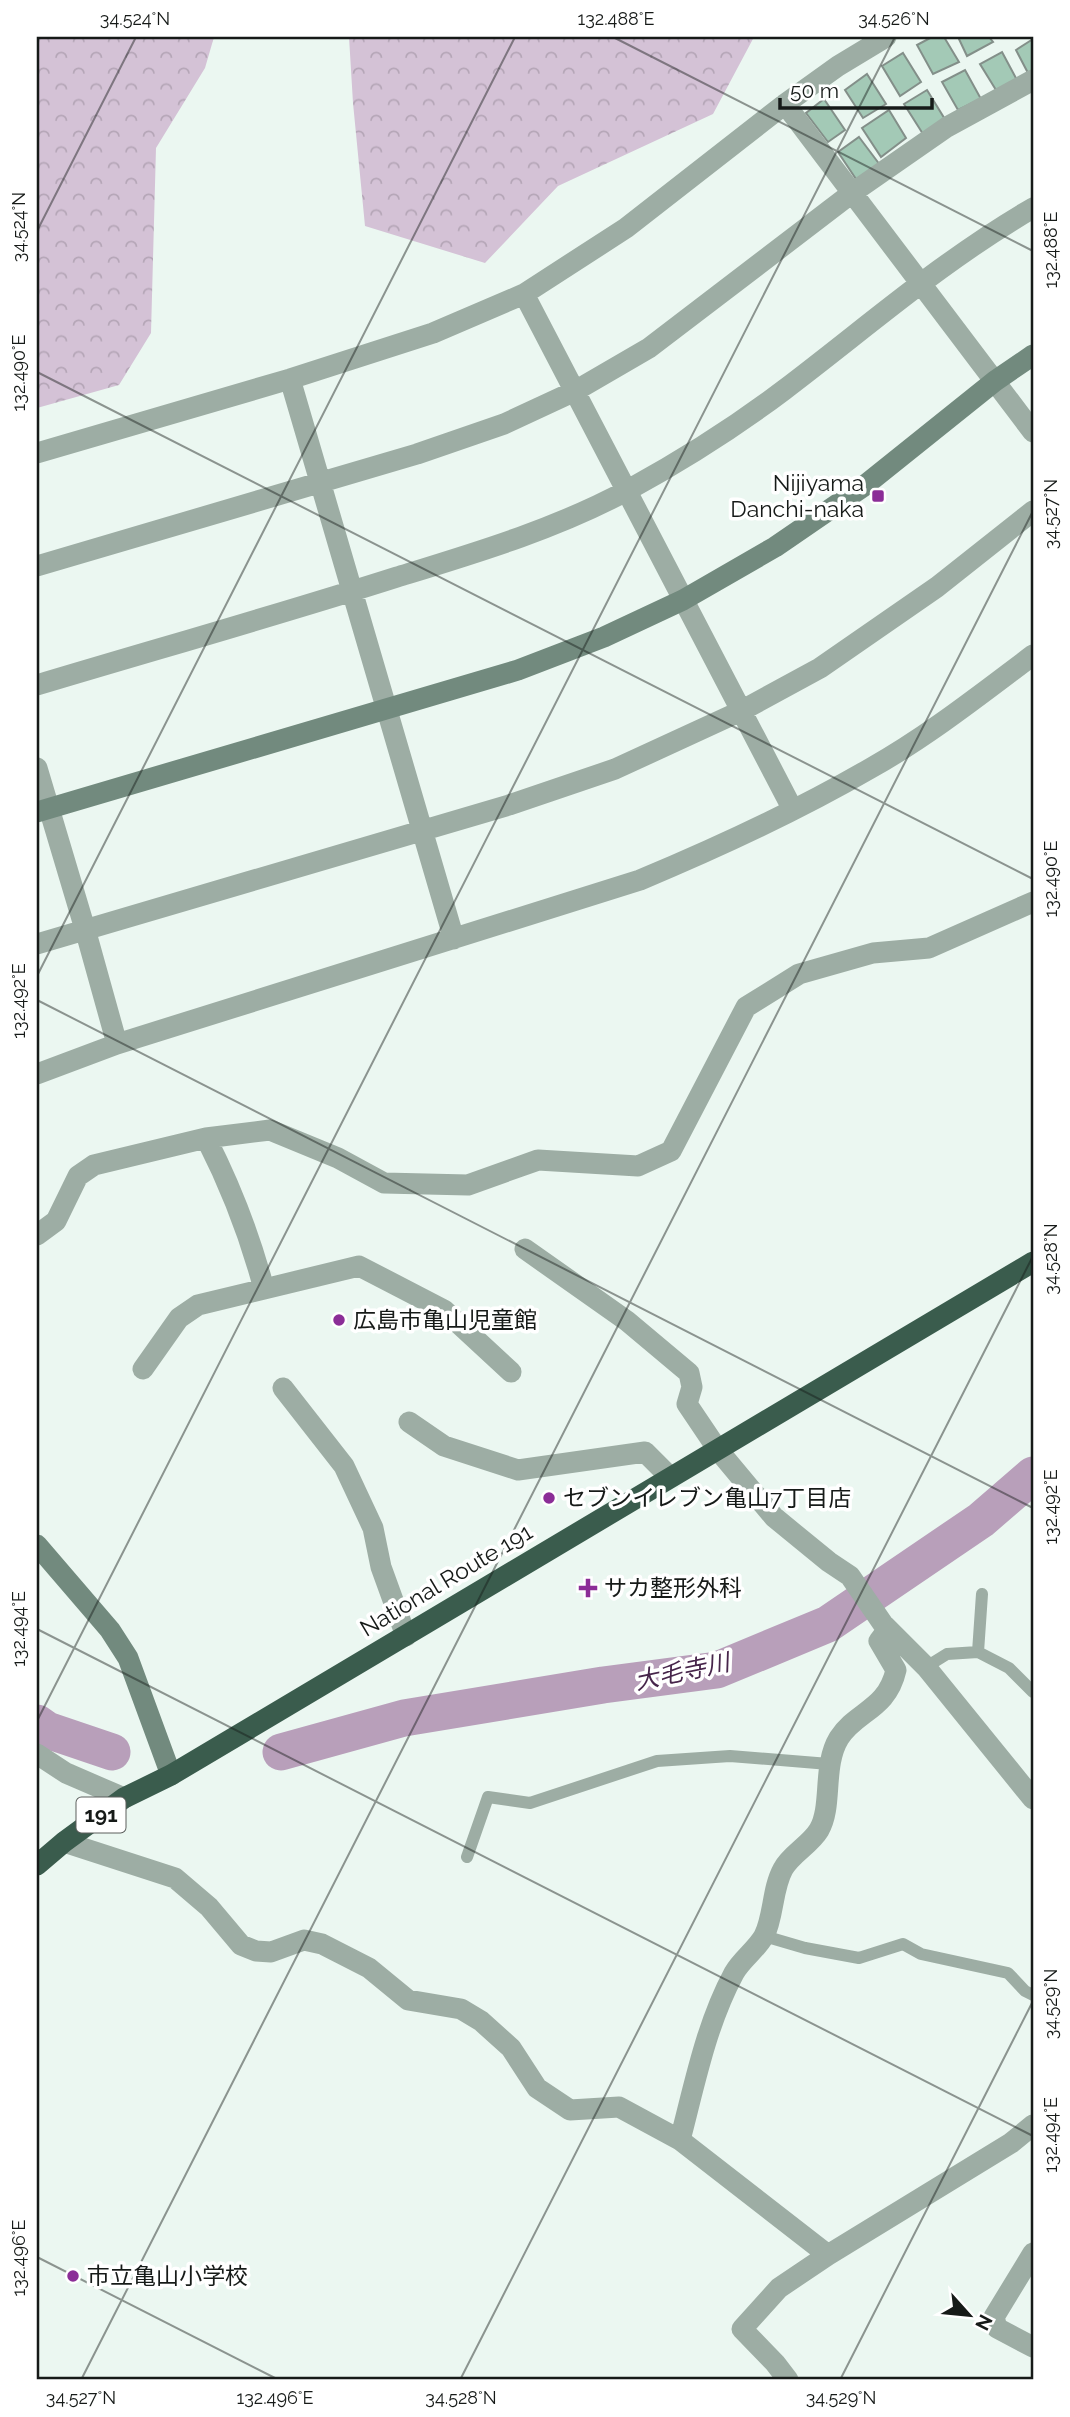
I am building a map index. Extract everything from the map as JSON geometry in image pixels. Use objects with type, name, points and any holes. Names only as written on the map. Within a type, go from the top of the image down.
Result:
[{"type":"highway","name":"National Route 191","points":[[37,1865],[124,1798],[172,1775],[1033,1262]]},
{"type":"street","points":[[37,453],[290,379],[433,333],[524,294],[626,229],[785,104],[838,66],[886,37]]},
{"type":"street","points":[[37,566],[417,454],[504,424],[575,391],[649,348],[852,193],[947,127],[1033,80]]},
{"type":"street","points":[[785,104],[1033,432]]},
{"type":"street","points":[[37,685],[470,555],[550,525],[626,491],[695,450],[782,391],[920,283],[1005,224],[1033,208]]},
{"type":"street","points":[[524,294],[793,810]]},
{"type":"street","points":[[43,811],[518,670],[604,637],[683,600],[775,547],[864,486],[995,381],[1033,355]]},
{"type":"street","points":[[290,379],[454,939]]},
{"type":"street","points":[[37,944],[509,805],[615,769],[741,711],[820,668],[937,587],[1033,511]]},
{"type":"street","points":[[37,1074],[117,1044],[640,880],[715,849],[873,767],[949,717],[1033,655]]},
{"type":"street","points":[[37,768],[43,811],[85,929],[117,1044]]},
{"type":"street","points":[[37,1235],[56,1221],[78,1176],[94,1165],[206,1138],[270,1130],[338,1158],[384,1183],[468,1185],[538,1160],[638,1166],[671,1151],[746,1007],[799,974],[873,953],[929,948],[1033,902]]},
{"type":"street","points":[[206,1138],[229,1182],[251,1239],[264,1289]]},
{"type":"street","points":[[525,1249],[627,1321],[690,1373],[692,1387],[687,1404],[718,1450],[774,1517],[850,1576],[886,1627],[926,1667],[1030,1790]]},
{"type":"street","points":[[144,1369],[179,1318],[198,1305],[359,1266],[444,1310],[511,1372]]},
{"type":"street","points":[[283,1388],[344,1465],[373,1528],[381,1567],[406,1636]]},
{"type":"street","points":[[409,1422],[444,1446],[518,1470],[645,1452],[670,1476]]},
{"type":"street","points":[[37,1545],[110,1630],[128,1658],[172,1775]]},
{"type":"street","points":[[680,2140],[710,2026],[735,1971],[764,1936],[783,1870],[818,1832],[823,1821],[829,1764],[839,1738],[876,1706],[893,1681],[896,1670],[878,1640],[886,1627]]},
{"type":"street","points":[[37,1754],[66,1773],[124,1798]]},
{"type":"street","points":[[64,1842],[175,1878],[208,1907],[242,1945],[256,1951],[271,1952],[304,1940],[322,1944],[369,1968],[408,2000],[461,2009],[481,2021],[511,2048],[537,2088],[570,2110],[619,2107],[680,2140],[828,2255]]},
{"type":"street","points":[[788,2380],[742,2329],[779,2288],[1010,2143],[1033,2125]]},
{"type":"street","points":[[1033,2253],[994,2317],[998,2328],[1033,2347]]},
{"type":"lane","points":[[978,1652],[982,1594]]},
{"type":"lane","points":[[926,1667],[947,1654],[978,1652],[1009,1668],[1033,1692]]},
{"type":"lane","points":[[467,1857],[488,1797],[530,1803],[657,1761],[730,1756],[829,1764]]},
{"type":"lane","points":[[764,1936],[805,1948],[859,1958],[903,1944],[921,1954],[1008,1973],[1024,1991],[1033,1995]]},
{"type":"green space","points":[[37,37],[214,37],[205,68],[156,148],[151,333],[119,385],[37,408]]},
{"type":"green space","points":[[349,37],[754,37],[713,114],[558,186],[485,263],[365,226]]},
{"type":"building","points":[[932,37],[944,37],[959,62],[933,74],[917,45]]},
{"type":"building","points":[[958,37],[989,37],[993,42],[967,56]]},
{"type":"building","points":[[1033,39],[1033,70],[1028,73],[1016,50]]},
{"type":"building","points":[[1002,52],[1017,80],[996,90],[980,64]]},
{"type":"building","points":[[903,53],[921,82],[900,96],[882,66]]},
{"type":"building","points":[[965,70],[981,99],[958,110],[942,82]]},
{"type":"building","points":[[867,74],[886,104],[863,118],[845,90]]},
{"type":"building","points":[[927,90],[946,121],[923,134],[904,104]]},
{"type":"building","points":[[824,99],[845,130],[828,142],[806,113]]},
{"type":"building","points":[[889,110],[906,138],[881,157],[862,128]]},
{"type":"building","points":[[859,137],[880,165],[858,182],[838,152]]},
{"type":"waterway","name":"大毛寺川","points":[[281,1752],[404,1718],[603,1685],[717,1670],[828,1624],[981,1520],[1033,1475]]},
{"type":"waterway","name":"大毛寺川","points":[[37,1723],[47,1730],[112,1752]]},
{"type":"place","name":"Nijiyama Danchi-naka","points":[[878,496]]},
{"type":"place","name":"広島市亀山児童館","points":[[339,1320]]},
{"type":"place","name":"セブンイレブン亀山7丁目店","points":[[549,1498]]},
{"type":"place","name":"サカ整形外科","points":[[588,1588]]},
{"type":"place","name":"市立亀山小学校","points":[[73,2276]]}]
